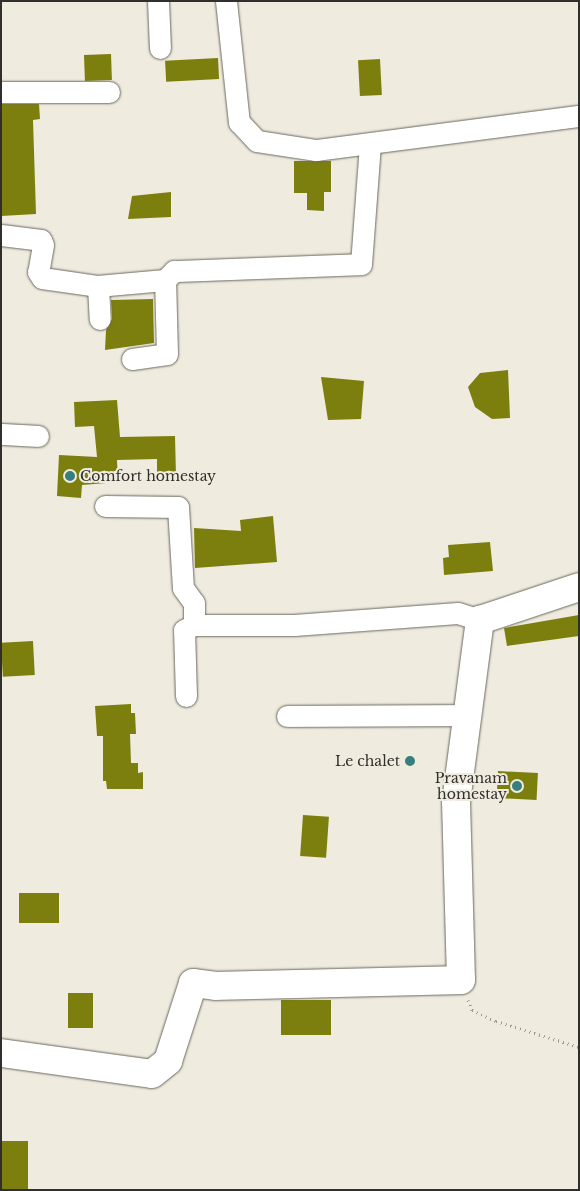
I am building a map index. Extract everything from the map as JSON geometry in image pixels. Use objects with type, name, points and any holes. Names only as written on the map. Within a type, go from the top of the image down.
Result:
[{"type":"main road","points":[[1,1053],[152,1074],[168,1061],[194,984],[216,986],[461,980],[456,802],[480,620],[579,587]]},
{"type":"street","points":[[158,1],[160,48]]},
{"type":"street","points":[[226,1],[240,122],[257,141],[316,150],[579,116]]},
{"type":"street","points":[[1,92],[109,92]]},
{"type":"street","points":[[1,235],[41,240],[43,245],[38,272],[42,278],[97,286],[165,280],[174,271],[361,264],[370,144]]},
{"type":"street","points":[[132,359],[167,354],[165,280]]},
{"type":"street","points":[[97,286],[100,319]]},
{"type":"street","points":[[1,434],[38,436]]},
{"type":"street","points":[[105,506],[178,506],[183,588],[194,602],[194,625]]},
{"type":"street","points":[[186,696],[184,630],[194,625],[302,625],[458,613],[480,620]]},
{"type":"street","points":[[287,716],[468,715]]},
{"type":"path","points":[[461,980],[472,1010],[579,1047]]},
{"type":"building","points":[[111,54],[112,80],[85,81],[84,55]]},
{"type":"building","points":[[218,58],[219,79],[166,82],[165,61]]},
{"type":"building","points":[[380,59],[382,95],[360,96],[358,60]]},
{"type":"building","points":[[1,104],[39,104],[40,119],[33,120],[36,214],[1,216]]},
{"type":"building","points":[[294,161],[331,161],[331,192],[324,192],[324,211],[307,210],[307,193],[294,193]]},
{"type":"building","points":[[171,192],[171,217],[128,219],[132,196]]},
{"type":"building","points":[[153,299],[154,343],[105,350],[106,330],[112,319],[111,300]]},
{"type":"building","points":[[508,370],[510,418],[492,419],[475,407],[468,387],[480,373]]},
{"type":"building","points":[[321,377],[364,381],[361,419],[328,420]]},
{"type":"building","points":[[117,400],[120,437],[175,436],[176,476],[157,476],[157,459],[117,460],[118,482],[82,485],[81,498],[57,496],[59,455],[97,457],[94,426],[75,427],[74,402]]},
{"type":"building","points":[[273,516],[277,562],[195,568],[194,528],[241,531],[240,520]]},
{"type":"building","points":[[490,542],[493,571],[444,575],[443,558],[449,557],[448,545]]},
{"type":"building","points":[[579,615],[579,636],[507,646],[504,628]]},
{"type":"building","points":[[33,641],[35,675],[3,677],[1,643]]},
{"type":"building","points":[[131,704],[131,713],[135,713],[136,734],[130,734],[131,763],[138,763],[138,773],[143,772],[143,789],[107,789],[106,781],[103,781],[103,736],[97,736],[95,706]]},
{"type":"building","name":"Pravanam homestay","points":[[498,771],[538,773],[537,800],[497,798]]},
{"type":"building","points":[[303,815],[329,817],[326,858],[300,856]]},
{"type":"building","points":[[19,893],[59,893],[59,923],[19,923]]},
{"type":"building","points":[[68,993],[93,993],[93,1028],[68,1028]]},
{"type":"building","points":[[281,1000],[331,1000],[331,1035],[281,1035]]},
{"type":"building","points":[[1,1141],[28,1141],[28,1190],[1,1190]]},
{"type":"place","name":"Comfort homestay","points":[[70,476]]},
{"type":"place","name":"Le chalet","points":[[410,761]]},
{"type":"place","name":"Pravanam homestay","points":[[517,786]]}]
